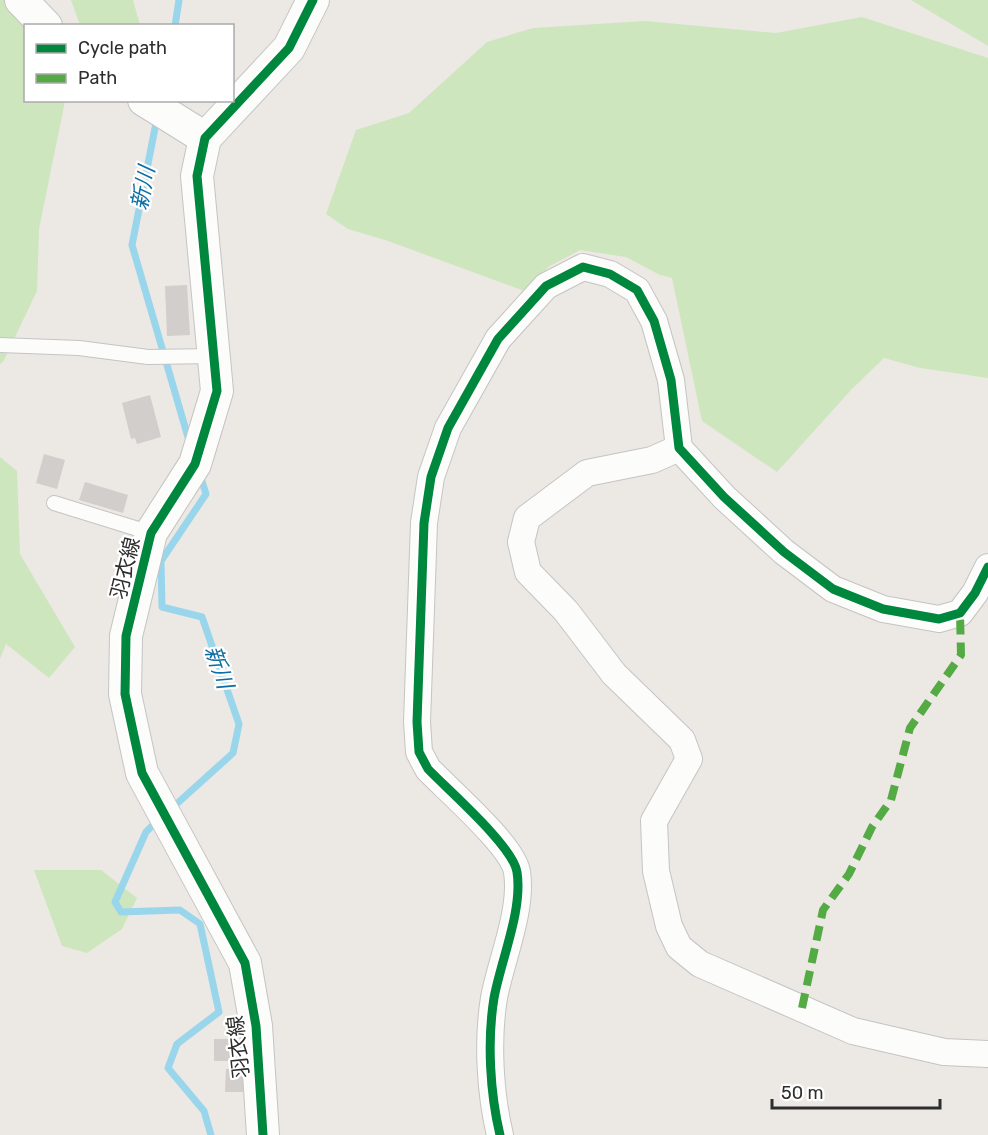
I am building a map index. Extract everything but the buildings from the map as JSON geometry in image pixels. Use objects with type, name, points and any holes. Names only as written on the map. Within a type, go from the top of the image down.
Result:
[{"type":"street","points":[[21,0],[44,24]]},
{"type":"street","points":[[147,102],[205,138],[289,48],[313,0]]},
{"type":"street","name":"羽衣線","points":[[205,138],[197,176],[200,357],[217,391],[195,464],[151,533],[126,636],[125,694],[142,773],[245,963],[256,1026],[263,1135]]},
{"type":"street","points":[[500,1135],[495,1117],[491,1052],[494,999],[516,905],[517,871],[506,850],[428,769],[419,752],[417,722],[424,523],[431,477],[448,428],[498,339],[546,286],[583,267],[610,274],[637,290],[654,321],[671,380],[679,448],[724,497],[784,552],[833,589],[883,609],[939,619],[960,613],[975,593],[988,567]]},
{"type":"street","points":[[679,448],[652,460],[587,473],[527,518],[521,542],[528,572],[566,611],[614,674],[682,740],[689,759],[654,821],[657,871],[669,926],[679,947],[700,964],[853,1031],[944,1052],[988,1054]]},
{"type":"lane","points":[[0,345],[79,348],[148,357],[200,357]]},
{"type":"lane","points":[[54,503],[151,533]]},
{"type":"green space","points":[[0,0],[4,0],[29,24],[24,24],[24,102],[65,102],[39,229],[37,291],[0,364]]},
{"type":"green space","points":[[71,0],[133,0],[140,24],[80,24]]},
{"type":"green space","points":[[911,0],[988,0],[988,46]]},
{"type":"green space","points":[[862,17],[988,58],[988,378],[920,368],[884,358],[851,390],[777,472],[702,421],[672,278],[660,275],[626,257],[580,250],[548,267],[530,293],[388,241],[348,229],[326,214],[356,130],[409,113],[487,42],[533,28],[645,21],[776,33]]},
{"type":"green space","points":[[0,457],[17,471],[20,554],[75,647],[49,678],[6,644],[0,659]]},
{"type":"green space","points":[[34,870],[101,870],[137,898],[122,929],[87,953],[62,946]]},
{"type":"waterway","name":"新川","points":[[175,24],[179,0]]},
{"type":"waterway","name":"新川","points":[[157,118],[132,245],[190,444]]},
{"type":"waterway","name":"新川","points":[[171,809],[233,753],[239,724],[202,617],[162,607],[161,561],[206,494],[200,475]]},
{"type":"waterway","name":"新川","points":[[158,820],[146,832],[115,902],[121,912],[180,910],[200,924],[219,1012],[177,1044],[168,1068],[204,1111],[211,1135]]},
{"type":"marked path","points":[[802,1008],[823,910],[849,874],[872,827],[891,800],[910,728],[961,655],[960,613]]},
{"type":"cycle path","points":[[263,1135],[256,1026],[245,963],[142,773],[125,694],[126,636],[151,533],[195,464],[217,391],[197,176],[205,138],[289,48],[313,0]]},
{"type":"cycle path","points":[[500,1135],[492,1085],[490,1049],[492,1015],[497,983],[517,902],[517,872],[513,861],[492,834],[428,769],[419,752],[417,722],[424,523],[431,477],[448,428],[498,339],[546,286],[583,267],[610,274],[637,290],[654,321],[671,380],[679,448],[724,497],[784,552],[833,589],[883,609],[939,619],[960,613],[975,593],[988,567]]}]
